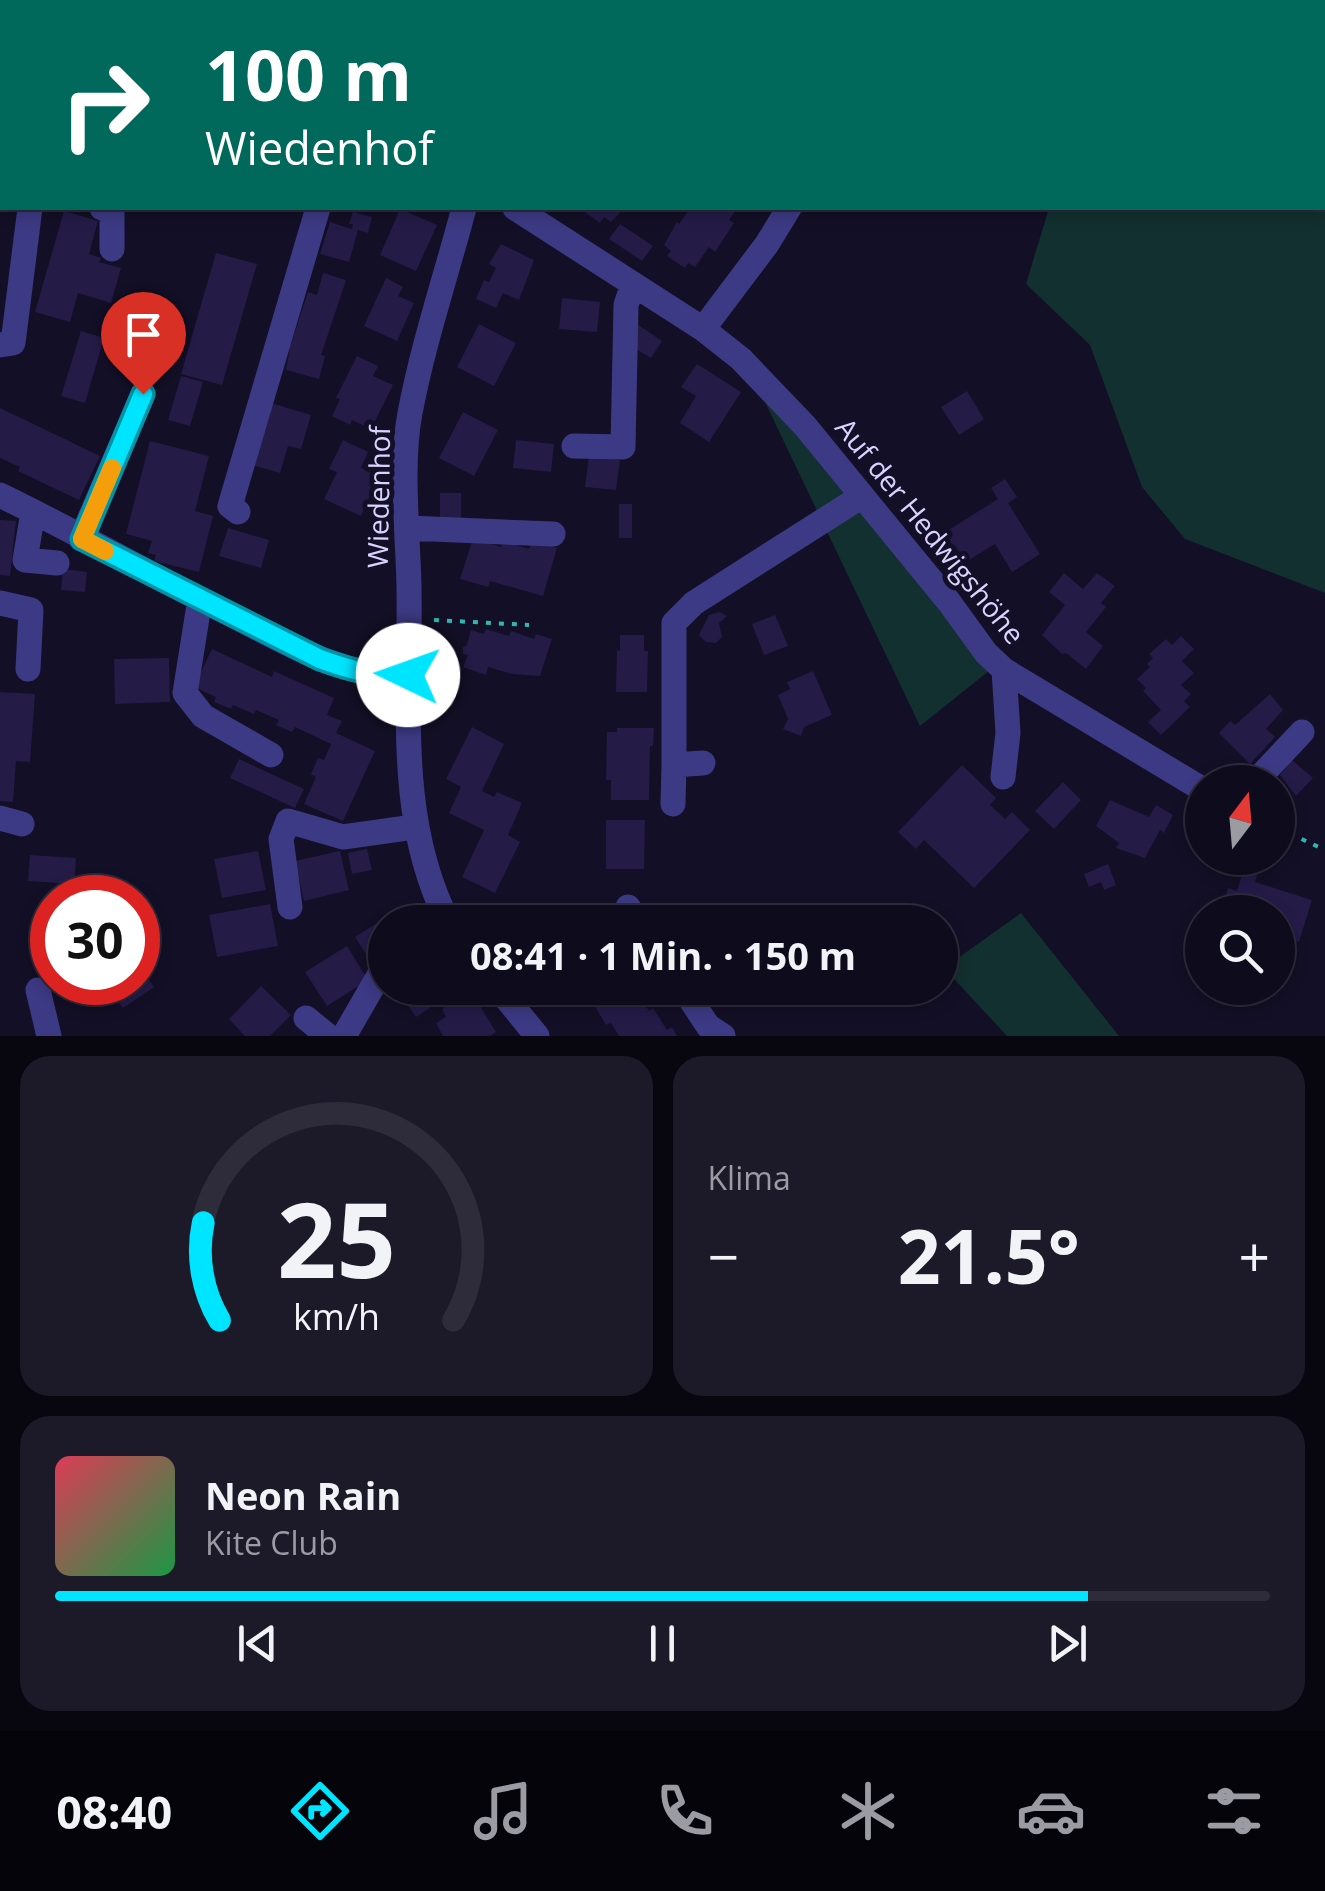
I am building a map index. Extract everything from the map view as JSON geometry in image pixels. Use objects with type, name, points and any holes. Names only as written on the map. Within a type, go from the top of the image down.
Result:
[{"type":"street","points":[[0,346],[13,343],[30,210]]},
{"type":"street","points":[[107,210],[112,212],[112,249]]},
{"type":"street","points":[[238,512],[230,506],[317,210]]},
{"type":"street","name":"Wiedenhof","points":[[437,905],[414,827],[406,462],[410,415],[463,210]]},
{"type":"street","name":"Auf der Hedwigshöhe","points":[[523,210],[552,217],[633,284],[740,358],[805,426],[986,653],[1004,670],[1185,779]]},
{"type":"street","points":[[703,329],[788,210]]},
{"type":"street","points":[[574,446],[623,447],[626,305],[633,284]]},
{"type":"street","points":[[82,539],[143,394]]},
{"type":"street","points":[[0,495],[200,599],[350,670],[383,676],[408,675]]},
{"type":"street","points":[[673,804],[674,623],[694,603],[862,496]]},
{"type":"street","points":[[34,512],[24,560],[57,562]]},
{"type":"street","points":[[408,528],[554,534]]},
{"type":"street","points":[[200,599],[186,694],[203,716],[271,755]]},
{"type":"street","points":[[0,603],[31,610],[28,669]]},
{"type":"street","points":[[1003,777],[1008,733],[1004,670]]},
{"type":"street","points":[[1271,765],[1302,732]]},
{"type":"street","points":[[674,765],[704,764]]},
{"type":"street","points":[[290,907],[281,839],[288,821],[343,837],[414,827]]},
{"type":"street","points":[[344,1036],[368,994]]},
{"type":"street","points":[[42,1005],[49,1036]]},
{"type":"street","points":[[511,1005],[536,1036]]},
{"type":"street","points":[[694,1005],[708,1026],[724,1036]]},
{"type":"street","points":[[306,1018],[328,1036]]},
{"type":"path","points":[[409,619],[529,624]]},
{"type":"path","points":[[1295,836],[1325,850]]},
{"type":"green space","points":[[1048,210],[1325,210],[1325,593],[1185,539],[1142,487],[1090,345],[1026,284]]},
{"type":"green space","points":[[753,377],[989,671],[920,726]]},
{"type":"green space","points":[[1021,913],[1119,1036],[1007,1036],[958,983],[958,958]]},
{"type":"building","points":[[400,210],[437,225],[416,271],[380,255]]},
{"type":"building","points":[[582,210],[622,210],[611,222],[604,217],[600,223]]},
{"type":"building","points":[[689,210],[736,210],[729,220],[734,223],[715,252],[709,247],[695,267],[688,263],[685,268],[667,256],[671,251],[664,245]]},
{"type":"building","points":[[64,211],[98,221],[89,254],[101,258],[99,262],[121,268],[111,303],[78,293],[70,322],[35,312]]},
{"type":"building","points":[[353,212],[372,217],[368,233],[358,230],[349,262],[320,254],[330,222],[352,229],[353,224],[349,224]]},
{"type":"building","points":[[620,224],[653,246],[642,261],[609,239]]},
{"type":"building","points":[[501,244],[534,260],[519,300],[503,293],[496,308],[476,299],[484,280],[489,282],[496,268],[489,264]]},
{"type":"building","points":[[216,253],[257,264],[222,385],[181,374]]},
{"type":"building","points":[[323,273],[346,280],[321,355],[325,356],[319,379],[286,370],[308,292],[317,295]]},
{"type":"building","points":[[386,278],[403,287],[398,296],[414,303],[397,341],[364,326]]},
{"type":"building","points":[[562,298],[600,302],[597,332],[559,329]]},
{"type":"building","points":[[634,322],[662,341],[651,358],[634,348]]},
{"type":"building","points":[[479,324],[516,343],[494,386],[457,367]]},
{"type":"building","points":[[81,331],[104,338],[85,403],[61,396]]},
{"type":"building","points":[[357,356],[378,366],[373,376],[393,385],[371,429],[332,416],[340,399],[336,398]]},
{"type":"building","points":[[697,364],[741,392],[709,442],[680,423],[696,396],[681,387]]},
{"type":"building","points":[[181,376],[203,382],[190,426],[168,420]]},
{"type":"building","points":[[967,391],[984,419],[959,435],[941,407]]},
{"type":"building","points":[[268,402],[311,415],[301,449],[288,446],[280,473],[249,464]]},
{"type":"building","points":[[0,408],[100,456],[79,500],[18,471],[20,467],[0,458]]},
{"type":"building","points":[[463,412],[498,430],[474,476],[439,458]]},
{"type":"building","points":[[343,440],[368,452],[361,468],[379,476],[361,516],[324,499],[337,472],[329,469]]},
{"type":"building","points":[[516,440],[554,444],[551,472],[513,468]]},
{"type":"building","points":[[150,441],[209,456],[195,511],[213,516],[199,572],[154,561],[156,555],[148,553],[152,541],[126,534]]},
{"type":"building","points":[[589,456],[620,460],[616,490],[585,487]]},
{"type":"building","points":[[1005,479],[1017,497],[1008,503],[1040,554],[1012,572],[995,544],[964,563],[944,533],[998,499],[991,488]]},
{"type":"building","points":[[440,493],[461,493],[461,524],[440,524]]},
{"type":"building","points":[[619,504],[632,504],[632,538],[619,538]]},
{"type":"building","points":[[0,520],[16,521],[10,576],[0,575]]},
{"type":"building","points":[[228,528],[269,540],[261,568],[219,556]]},
{"type":"building","points":[[473,538],[501,547],[503,541],[529,549],[532,540],[557,548],[543,596],[490,581],[488,587],[460,579]]},
{"type":"building","points":[[63,569],[87,572],[85,592],[61,590]]},
{"type":"building","points":[[1064,573],[1083,589],[1097,573],[1115,586],[1101,603],[1106,607],[1086,632],[1103,646],[1086,669],[1042,635],[1065,605],[1049,592]]},
{"type":"building","points":[[720,612],[727,616],[719,623],[722,637],[716,643],[706,642],[699,635],[709,615]]},
{"type":"building","points":[[775,615],[788,646],[764,655],[752,624]]},
{"type":"building","points":[[486,629],[509,636],[511,631],[534,639],[536,634],[552,639],[540,676],[488,667],[486,675],[463,667],[468,655],[463,654],[463,647],[471,630],[484,634]]},
{"type":"building","points":[[620,635],[644,635],[644,651],[648,651],[647,692],[616,692]]},
{"type":"building","points":[[1181,636],[1194,649],[1182,661],[1194,673],[1181,685],[1191,694],[1184,701],[1190,707],[1161,735],[1148,722],[1161,710],[1137,679],[1150,667],[1147,664],[1153,658],[1149,654],[1166,639],[1172,645]]},
{"type":"building","points":[[212,649],[272,677],[274,671],[334,698],[327,715],[342,721],[336,733],[375,751],[343,821],[304,804],[316,777],[311,774],[318,758],[324,760],[331,744],[295,727],[292,732],[276,725],[279,720],[256,710],[254,714],[214,702],[216,697],[194,687]]},
{"type":"building","points":[[169,658],[170,702],[115,704],[114,659]]},
{"type":"building","points":[[813,671],[832,715],[804,727],[801,736],[783,729],[788,719],[778,695],[790,689],[787,682]]},
{"type":"building","points":[[0,692],[35,694],[30,762],[16,761],[13,802],[0,801]]},
{"type":"building","points":[[1270,694],[1283,710],[1266,729],[1275,737],[1250,764],[1219,733],[1230,721],[1235,725]]},
{"type":"building","points":[[472,727],[504,744],[482,791],[494,797],[497,792],[522,803],[508,835],[520,842],[495,893],[462,877],[484,830],[449,813],[461,787],[446,779]]},
{"type":"building","points":[[617,728],[654,728],[649,800],[611,800],[611,780],[606,780],[607,732],[617,732]]},
{"type":"building","points":[[239,759],[304,789],[295,808],[230,778]]},
{"type":"building","points":[[1292,760],[1313,778],[1296,796],[1295,765],[1288,765]]},
{"type":"building","points":[[962,765],[996,798],[990,805],[1005,819],[1012,812],[1030,830],[974,888],[924,840],[916,849],[898,832]]},
{"type":"building","points":[[1063,782],[1081,800],[1054,829],[1035,811]]},
{"type":"building","points":[[1110,800],[1149,817],[1156,805],[1173,815],[1145,858],[1116,848],[1119,843],[1096,826]]},
{"type":"building","points":[[606,820],[645,820],[644,869],[606,869]]},
{"type":"building","points":[[367,849],[372,870],[352,874],[348,853]]},
{"type":"building","points":[[258,851],[266,890],[222,898],[214,859]]},
{"type":"building","points":[[340,851],[349,890],[304,901],[295,861]]},
{"type":"building","points":[[30,855],[76,858],[75,875],[30,875],[28,881]]},
{"type":"building","points":[[1108,864],[1116,885],[1104,890],[1101,882],[1089,887],[1084,874]]},
{"type":"building","points":[[1242,875],[1257,875],[1255,882],[1312,900],[1299,942],[1295,941],[1295,895],[1226,895],[1228,888],[1237,891]]},
{"type":"building","points":[[270,904],[278,946],[217,957],[209,915]]},
{"type":"building","points":[[368,929],[368,953],[366,954],[355,937]]},
{"type":"building","points":[[347,946],[368,980],[327,1006],[305,972]]},
{"type":"building","points":[[261,986],[291,1015],[270,1036],[245,1036],[229,1019]]},
{"type":"building","points":[[408,1005],[435,1005],[416,1017]]},
{"type":"building","points":[[449,1005],[479,1005],[496,1032],[490,1036],[443,1036],[436,1023],[446,1017],[442,1009]]},
{"type":"building","points":[[594,1005],[645,1005],[649,1011],[653,1008],[667,1030],[672,1027],[677,1036],[619,1036],[611,1023],[606,1025]]},
{"type":"slow traffic","points":[[105,551],[82,539],[112,468]]},
{"type":"route","points":[[143,394],[82,539],[320,659],[383,676],[408,675]]}]
